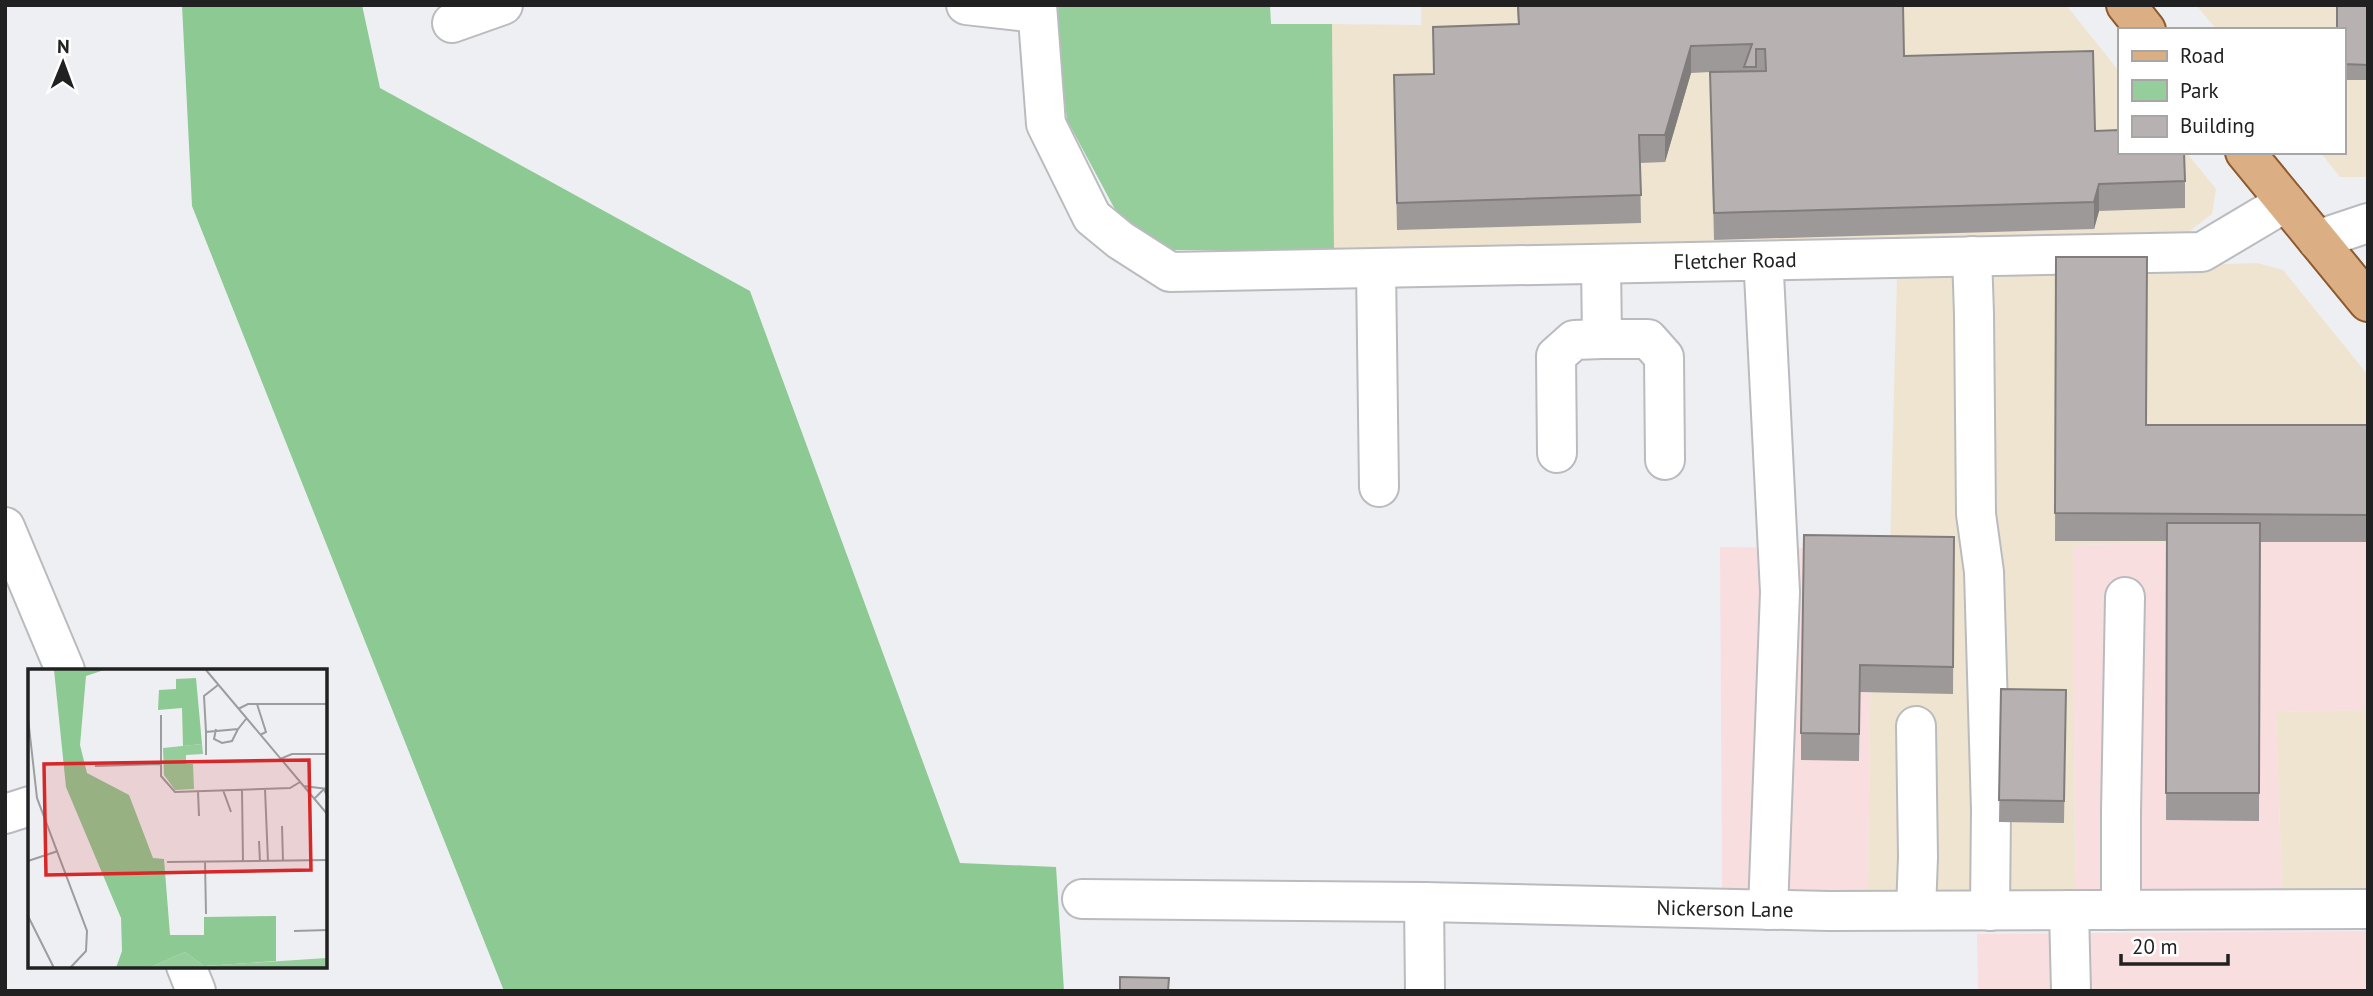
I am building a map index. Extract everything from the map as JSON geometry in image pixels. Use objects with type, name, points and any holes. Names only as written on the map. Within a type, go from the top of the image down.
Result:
[{"type":"main road","points":[[2126,5],[2144,28]]},
{"type":"main road","points":[[2247,154],[2368,302]]},
{"type":"street","points":[[452,23],[503,5]]},
{"type":"street","points":[[966,5],[1037,9]]},
{"type":"street","name":"Fletcher Road","points":[[1037,9],[1046,124],[1092,217],[1120,240],[1170,272],[2202,252],[2286,202]]},
{"type":"street","points":[[2317,240],[2368,222]]},
{"type":"street","points":[[1972,256],[1976,514],[1984,572],[1991,810],[1990,911]]},
{"type":"street","points":[[1765,261],[1780,592],[1768,910]]},
{"type":"street","points":[[1601,264],[1602,339]]},
{"type":"street","points":[[1376,268],[1379,487]]},
{"type":"street","points":[[1557,453],[1556,356],[1574,340],[1648,339],[1664,357],[1665,460]]},
{"type":"street","points":[[5,527],[65,669]]},
{"type":"street","points":[[2122,910],[2125,597]]},
{"type":"street","points":[[1916,726],[1916,911]]},
{"type":"street","points":[[5,814],[28,807]]},
{"type":"street","name":"Nickerson Lane","points":[[1082,899],[1424,902],[1768,910],[2368,909]]},
{"type":"street","points":[[1424,902],[1424,991]]},
{"type":"street","points":[[2069,910],[2071,991]]},
{"type":"street","points":[[187,968],[196,991]]},
{"type":"shaded area","points":[[1421,5],[2066,5],[2118,70],[2118,154],[2188,154],[2216,189],[2212,214],[2183,236],[1334,251],[1332,24],[1421,25]]},
{"type":"shaded area","points":[[2196,5],[2368,5],[2368,177],[2340,177],[2322,154],[2345,154],[2345,28],[2215,28]]},
{"type":"shaded area","points":[[2257,263],[2283,270],[2368,375],[2368,538],[2073,545],[2075,890],[1868,893],[1872,548],[1890,548],[1897,275]]},
{"type":"shaded area","points":[[2368,538],[2368,710],[2276,712],[2282,890],[2075,890],[2073,545]]},
{"type":"shaded area","points":[[1720,547],[1872,548],[1868,893],[1722,892]]},
{"type":"shaded area","points":[[2368,710],[2368,888],[2282,890],[2276,712]]},
{"type":"shaded area","points":[[2368,931],[2368,991],[1978,991],[1977,934]]},
{"type":"green space","points":[[182,5],[362,5],[380,88],[750,291],[960,863],[1056,867],[1064,991],[504,991],[192,206]]},
{"type":"green space","points":[[1054,5],[1270,5],[1271,24],[1332,24],[1334,251],[1171,250],[1118,215],[1067,120]]},
{"type":"building","points":[[1518,5],[1903,5],[1904,56],[2093,51],[2095,131],[2118,130],[2118,154],[2184,154],[2185,181],[2099,184],[2094,202],[1714,213],[1710,72],[1766,71],[1765,49],[1756,49],[1756,67],[1744,67],[1752,44],[1691,46],[1665,135],[1639,135],[1641,195],[1397,203],[1394,75],[1434,74],[1433,27],[1519,24]]},
{"type":"building","points":[[2337,5],[2368,5],[2368,65],[2345,64],[2345,28],[2337,28]]},
{"type":"building","points":[[2056,257],[2147,257],[2146,425],[2368,425],[2368,515],[2055,513]]},
{"type":"building","points":[[2167,523],[2260,523],[2259,793],[2166,793]]},
{"type":"building","points":[[1804,535],[1954,537],[1953,667],[1860,665],[1859,734],[1801,733]]},
{"type":"building","points":[[2001,689],[2066,690],[2064,801],[1999,800]]},
{"type":"building","points":[[1120,977],[1169,978],[1168,991],[1120,991]]}]
